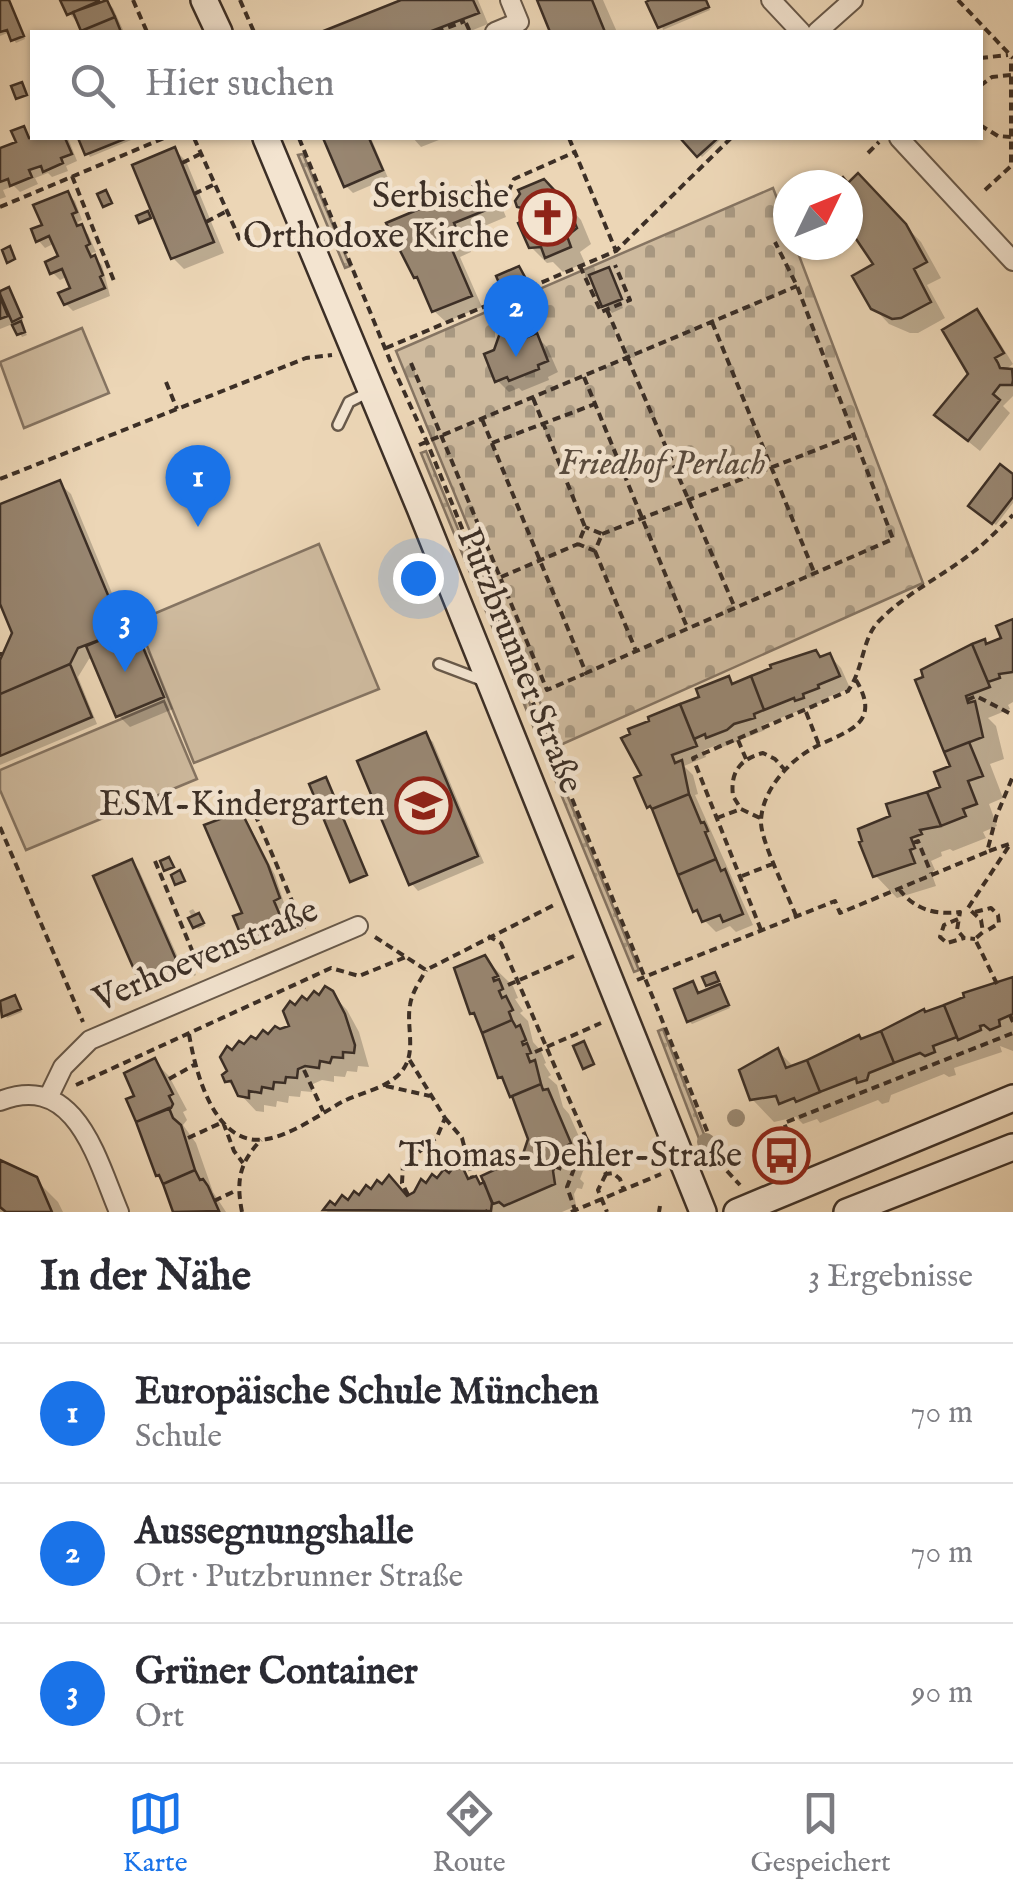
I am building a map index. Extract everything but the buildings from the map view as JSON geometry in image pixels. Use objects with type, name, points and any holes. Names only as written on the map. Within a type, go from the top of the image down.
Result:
[{"type":"main road","points":[[204,0],[218,30]]},
{"type":"main road","name":"Putzbrunner Straße","points":[[267,140],[703,1212]]},
{"type":"main road","points":[[737,1212],[1013,1098]]},
{"type":"main road","points":[[847,1212],[1013,1146]]},
{"type":"street","points":[[500,30],[519,22],[510,0]]},
{"type":"street","points":[[771,0],[799,30]]},
{"type":"street","points":[[820,30],[852,0]]},
{"type":"street","points":[[901,140],[1013,260]]},
{"type":"street","name":"Verhoevenstraße","points":[[53,1090],[73,1054],[90,1040],[358,926]]},
{"type":"street","points":[[0,1102],[53,1090],[82,1126],[119,1212]]},
{"type":"lane","points":[[338,426],[349,402],[372,391]]},
{"type":"lane","points":[[439,664],[491,684]]},
{"type":"path","points":[[133,0],[146,30]]},
{"type":"path","points":[[240,0],[253,30]]},
{"type":"path","points":[[958,0],[1011,57],[1012,166],[985,190]]},
{"type":"path","points":[[440,30],[465,20],[469,30]]},
{"type":"path","points":[[983,58],[1011,57]]},
{"type":"path","points":[[983,84],[992,77],[1011,75]]},
{"type":"path","points":[[983,128],[998,136],[1011,136]]},
{"type":"path","points":[[0,206],[159,140]]},
{"type":"path","points":[[195,140],[241,242]]},
{"type":"path","name":"Putzbrunner Straße","points":[[300,140],[646,976],[712,1143],[714,1160]]},
{"type":"path","points":[[570,140],[616,251]]},
{"type":"path","points":[[377,352],[616,251],[729,140]]},
{"type":"path","points":[[868,153],[879,142]]},
{"type":"path","points":[[504,204],[514,180],[575,152]]},
{"type":"path","points":[[182,163],[201,154]]},
{"type":"path","points":[[72,176],[114,281]]},
{"type":"path","points":[[194,194],[215,184]]},
{"type":"path","points":[[206,222],[227,211]]},
{"type":"path","points":[[412,364],[547,690],[893,540],[784,260]]},
{"type":"path","points":[[580,266],[601,312],[630,300],[615,265]]},
{"type":"path","points":[[416,446],[797,286]]},
{"type":"path","points":[[607,310],[735,608]]},
{"type":"path","points":[[712,322],[814,573]]},
{"type":"path","points":[[0,480],[306,358],[332,355]]},
{"type":"path","points":[[584,377],[688,628]]},
{"type":"path","points":[[166,382],[176,410]]},
{"type":"path","points":[[501,577],[578,544],[585,527],[532,398]]},
{"type":"path","points":[[492,443],[595,404]]},
{"type":"path","points":[[482,419],[586,673]]},
{"type":"path","points":[[585,527],[602,534],[854,435]]},
{"type":"path","points":[[761,930],[693,758],[848,691],[860,674],[868,637],[876,623],[976,550],[1013,514]]},
{"type":"path","points":[[602,534],[595,551],[636,651]]},
{"type":"path","points":[[578,544],[595,551]]},
{"type":"path","points":[[796,916],[761,828],[761,818],[773,786],[785,770],[820,745],[852,732],[860,724],[865,703],[856,680]]},
{"type":"path","points":[[967,700],[976,696],[1013,715]]},
{"type":"path","points":[[805,712],[820,745]]},
{"type":"path","points":[[738,740],[746,759]]},
{"type":"path","points":[[740,809],[732,788],[737,767],[746,759],[763,754],[785,770]]},
{"type":"path","points":[[987,852],[996,816],[1013,776]]},
{"type":"path","points":[[717,818],[740,809],[761,818]]},
{"type":"path","points":[[256,814],[311,946]]},
{"type":"path","points":[[0,826],[90,1040]]},
{"type":"path","points":[[912,843],[918,841],[932,873]]},
{"type":"path","points":[[634,981],[836,901],[840,913],[1012,842]]},
{"type":"path","points":[[899,888],[920,908],[941,914],[960,912],[968,908],[1012,842]]},
{"type":"path","points":[[154,862],[209,989]]},
{"type":"path","points":[[740,876],[775,862]]},
{"type":"path","points":[[472,1178],[462,1138],[444,1118],[409,1059],[410,1002],[426,970],[558,904]]},
{"type":"path","points":[[958,919],[944,926],[940,936],[947,942],[975,939],[998,922],[998,915],[991,908],[976,912],[968,908]]},
{"type":"path","points":[[960,912],[957,930],[964,938]]},
{"type":"path","points":[[976,912],[983,932]]},
{"type":"path","points":[[358,926],[426,970]]},
{"type":"path","points":[[488,936],[501,943],[586,1138],[606,1174]]},
{"type":"path","points":[[975,939],[997,984]]},
{"type":"path","points":[[508,985],[579,954]]},
{"type":"path","points":[[53,1090],[74,1086],[330,968],[359,976],[406,958]]},
{"type":"path","points":[[1010,1015],[1013,1022]]},
{"type":"path","points":[[535,1052],[606,1022]]},
{"type":"path","points":[[798,1156],[784,1123],[1013,1033]]},
{"type":"path","points":[[189,1034],[194,1064],[213,1110],[240,1135],[261,1140],[279,1136],[394,1080],[409,1059]]},
{"type":"path","points":[[169,1079],[194,1064]]},
{"type":"path","points":[[304,1070],[324,1112]]},
{"type":"path","points":[[381,1086],[431,1096]]},
{"type":"path","points":[[408,1195],[402,1183],[403,1165],[437,1137],[444,1118]]},
{"type":"path","points":[[188,1138],[224,1122]]},
{"type":"path","points":[[224,1122],[242,1163]]},
{"type":"path","points":[[586,1138],[567,1187],[573,1211],[661,1174]]},
{"type":"path","points":[[242,1212],[238,1190],[242,1163],[261,1140]]},
{"type":"path","points":[[606,1174],[613,1173],[620,1179],[624,1191]]},
{"type":"path","points":[[606,1174],[598,1190],[607,1212]]},
{"type":"path","points":[[214,1201],[238,1190]]},
{"type":"green space","points":[[303,154],[350,266],[345,268],[298,155]]},
{"type":"green space","name":"Friedhof Perlach","points":[[773,188],[773,260],[801,260],[923,583],[558,746],[396,351]]},
{"type":"green space","points":[[82,328],[109,393],[24,428],[0,362]]},
{"type":"green space","points":[[426,451],[639,970],[634,972],[421,453]]},
{"type":"green space","points":[[319,544],[379,689],[194,763],[137,621]]},
{"type":"green space","points":[[164,701],[197,779],[26,850],[0,790],[0,770]]},
{"type":"green space","points":[[663,1029],[707,1142],[701,1144],[658,1031]]},
{"type":"place","name":"Serbische Orthodoxe Kirche","points":[[548,217]]},
{"type":"place","name":"Aussegnungshalle","points":[[516,357]]},
{"type":"place","name":"Europäische Schule München","points":[[198,527]]},
{"type":"place","name":"Grüner Container","points":[[125,672]]},
{"type":"place","name":"ESM-Kindergarten","points":[[424,805]]},
{"type":"place","name":"Thomas-Dehler-Straße","points":[[781,1156]]}]
